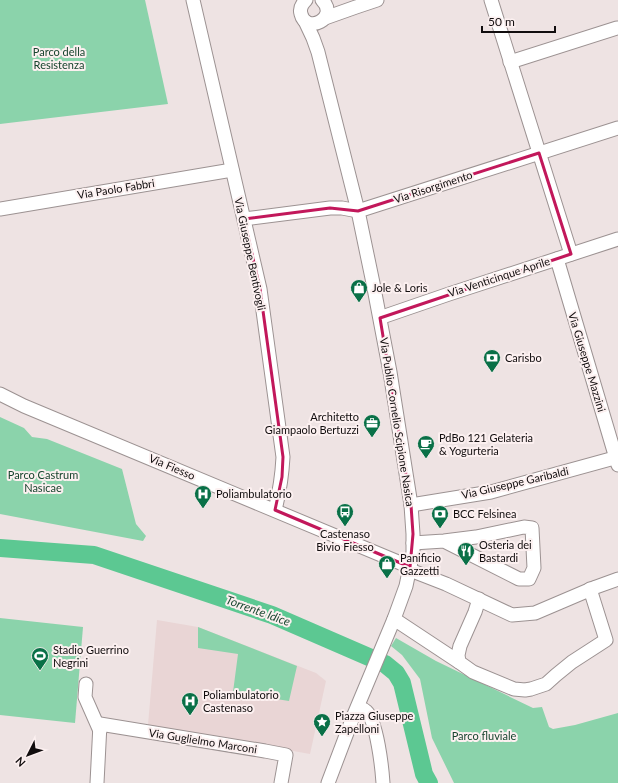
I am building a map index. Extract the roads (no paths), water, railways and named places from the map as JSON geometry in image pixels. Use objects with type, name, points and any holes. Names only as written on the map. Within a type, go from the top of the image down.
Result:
[{"type":"street","name":"Via Giuseppe Bentivogli","points":[[193,0],[260,289],[283,457],[282,477],[275,510]]},
{"type":"street","points":[[322,0],[341,5],[356,6]]},
{"type":"street","name":"Via Publio Cornelio Scipione Nasica","points":[[318,52],[318,36],[323,20],[327,14],[326,5],[322,0]]},
{"type":"street","points":[[305,20],[308,23],[317,24],[356,6],[377,0]]},
{"type":"street","points":[[491,0],[571,254]]},
{"type":"street","name":"Via Publio Cornelio Scipione Nasica","points":[[303,2],[300,13],[305,20],[318,52],[368,257],[390,372],[411,505],[413,534],[410,568],[406,586],[328,783]]},
{"type":"street","points":[[510,62],[617,28]]},
{"type":"street","name":"Via Risorgimento","points":[[244,219],[330,208],[342,208],[358,211],[618,128]]},
{"type":"street","name":"Via Paolo Fabbri","points":[[0,209],[232,170]]},
{"type":"street","name":"Via Venticinque Aprile","points":[[380,316],[385,316],[618,238]]},
{"type":"street","name":"Via Giuseppe Mazzini","points":[[557,259],[617,460]]},
{"type":"street","name":"Via Fiesso","points":[[0,394],[24,406],[275,510],[410,568],[512,615],[535,614],[590,589]]},
{"type":"street","name":"Via Giuseppe Garibaldi","points":[[411,505],[491,492],[617,460]]},
{"type":"street","points":[[413,543],[476,537],[524,526],[532,528],[534,568],[529,579],[519,579],[444,541]]},
{"type":"street","points":[[393,621],[473,672],[514,689],[531,689],[546,684],[572,662],[612,639],[590,589],[618,579]]},
{"type":"street","points":[[459,662],[458,655],[460,646],[479,599]]},
{"type":"street","points":[[86,684],[85,697],[100,728],[98,783]]},
{"type":"street","points":[[356,712],[367,711],[374,724],[383,783]]},
{"type":"street","name":"Via Guglielmo Marconi","points":[[100,728],[286,755],[281,783]]},
{"type":"waterway","name":"Torrente Idice","points":[[0,548],[94,555],[272,615],[385,664],[396,673],[402,683],[424,774],[429,783]]},
{"type":"place","name":"Jole & Loris","points":[[359,303]]},
{"type":"place","name":"Carisbo","points":[[492,373]]},
{"type":"place","name":"Architetto Giampaolo Bertuzzi","points":[[372,438]]},
{"type":"place","name":"PdBo 121 Gelateria & Yogurteria","points":[[426,459]]},
{"type":"place","name":"Poliambulatorio","points":[[203,509]]},
{"type":"place","name":"Castenaso Bivio Fiesso","points":[[345,527]]},
{"type":"place","name":"BCC Felsinea","points":[[440,529]]},
{"type":"place","name":"Osteria dei Bastardi","points":[[466,566]]},
{"type":"place","name":"Panificio Gazzetti","points":[[387,579]]},
{"type":"place","name":"Stadio Guerrino Negrini","points":[[40,671]]},
{"type":"place","name":"Poliambulatorio Castenaso","points":[[190,716]]},
{"type":"place","name":"Piazza Giuseppe Zapelloni","points":[[322,737]]},
{"type":"park label","name":"Parco della Resistenza","points":[[59,58]]},
{"type":"park label","name":"Parco Castrum Nasicae","points":[[43,481]]},
{"type":"park label","name":"Parco fluviale","points":[[484,736]]}]
